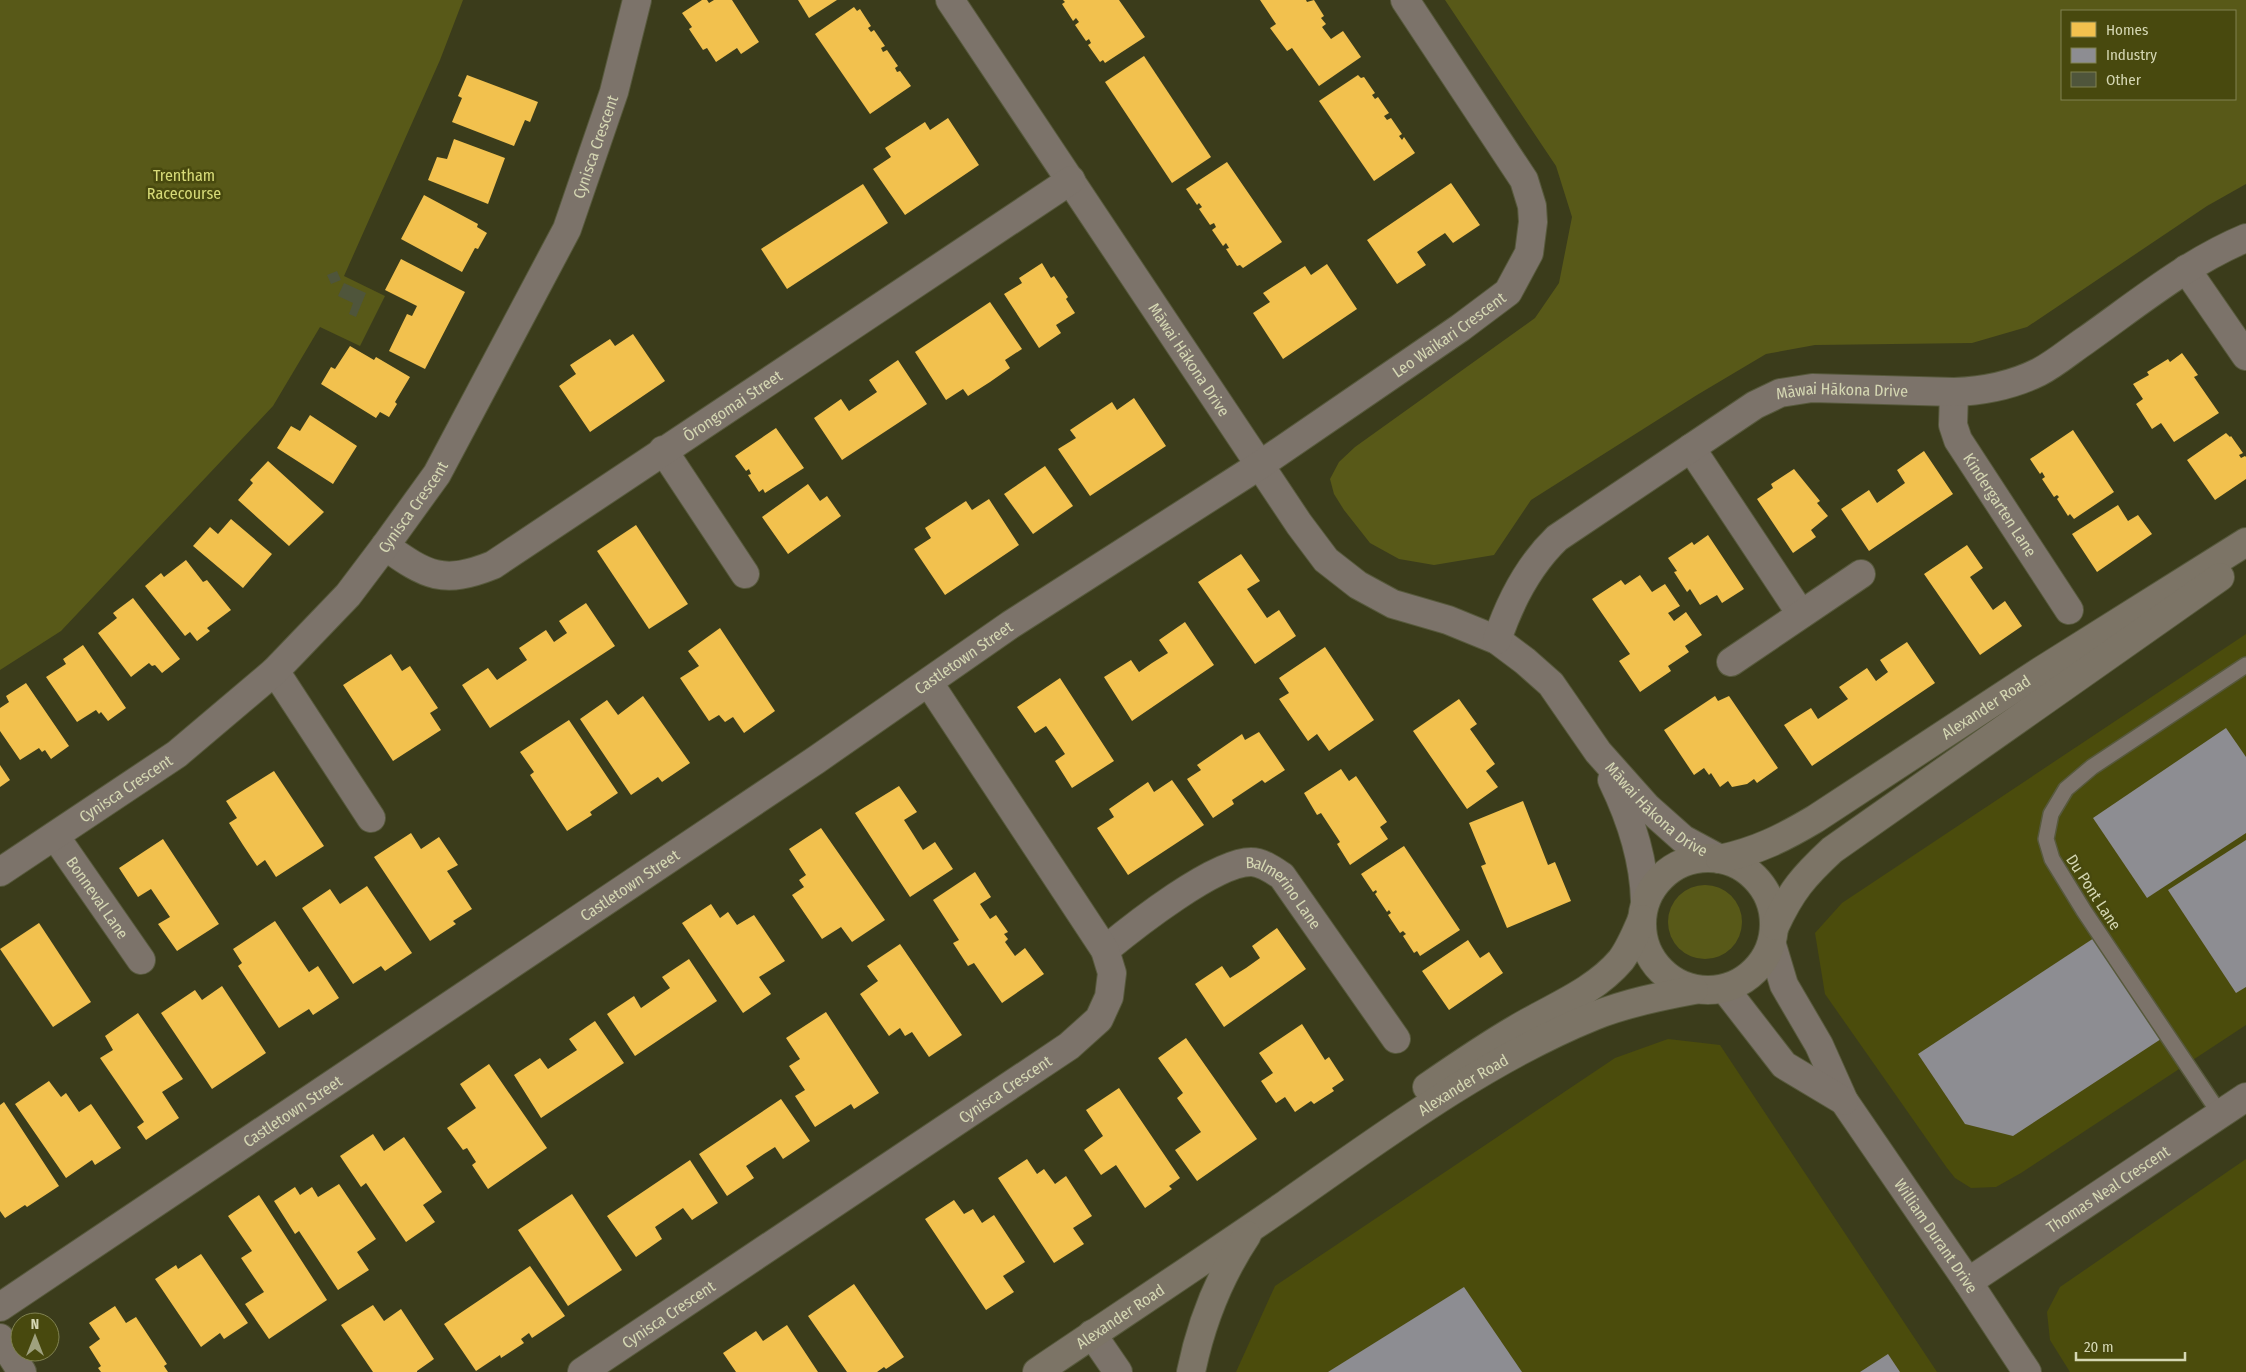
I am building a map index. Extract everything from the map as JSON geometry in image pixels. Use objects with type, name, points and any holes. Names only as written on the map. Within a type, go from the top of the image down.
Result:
[{"type":"street","name":"Cynisca Crescent","points":[[0,872],[177,754],[275,671],[348,595],[385,546],[437,474],[567,229],[614,92],[637,0]]},
{"type":"street","name":"Māwai Hākona Drive","points":[[950,0],[1299,524],[1326,560],[1358,585],[1393,604],[1448,620],[1497,640],[1551,684],[1598,752],[1664,824],[1697,848],[1720,859]]},
{"type":"street","name":"Leo Waikari Crescent","points":[[1260,464],[1460,328],[1508,292],[1529,253],[1533,222],[1532,206],[1524,180],[1405,0]]},
{"type":"street","name":"Ōrongomai Street","points":[[385,546],[431,574],[449,577],[470,574],[493,564],[1071,180]]},
{"type":"street","name":"Māwai Hākona Drive","points":[[1497,640],[1511,603],[1528,571],[1540,554],[1557,538],[1756,405],[1780,394],[1812,388],[1972,392],[2005,384],[2040,372],[2186,269],[2229,244],[2246,238]]},
{"type":"street","points":[[2186,269],[2246,356]]},
{"type":"street","name":"Kindergarten Lane","points":[[1954,392],[1953,425],[1958,440],[2069,610]]},
{"type":"street","points":[[1691,448],[1801,614]]},
{"type":"street","points":[[663,450],[745,574]]},
{"type":"street","name":"Castletown Street","points":[[0,1307],[929,683],[1010,625],[1260,464]]},
{"type":"street","name":"Alexander Road","points":[[1254,1226],[1414,1096],[1516,1029],[1600,979],[1620,960],[1630,946],[1654,885],[1667,872],[1683,863],[1701,858],[1720,859],[1744,854],[1777,841],[1815,819],[2063,656],[2246,542]]},
{"type":"street","name":"Alexander Road","points":[[1037,1372],[1423,1111],[1538,1042],[1595,1015],[1655,997],[1694,990],[1710,991],[1725,989],[1746,980],[1761,965],[1774,936],[1784,906],[1803,877],[1832,850],[2246,559]]},
{"type":"street","points":[[1731,662],[1861,574]]},
{"type":"street","points":[[275,671],[371,818]]},
{"type":"street","name":"Cynisca Crescent","points":[[582,1372],[1080,1038],[1099,1019],[1109,996],[1112,973],[1105,950],[929,683]]},
{"type":"street","name":"Māwai Hākona Drive","points":[[1598,752],[1623,804],[1641,858],[1643,910]]},
{"type":"street","name":"Bonneval Lane","points":[[55,836],[140,960]]},
{"type":"street","name":"Alexander Road","points":[[1720,859],[1738,865],[1754,875],[1766,890],[1773,907],[1774,936]]},
{"type":"street","name":"Balmerino Lane","points":[[1105,950],[1133,926],[1204,879],[1228,866],[1252,862],[1270,868],[1282,876],[1396,1039]]},
{"type":"street","name":"Alexander Road","points":[[1643,910],[1643,939],[1650,957],[1661,972],[1676,983],[1694,990]]},
{"type":"street","name":"William Durant Drive","points":[[1774,936],[1784,985],[1819,1045],[1844,1101],[2027,1372]]},
{"type":"street","name":"William Durant Drive","points":[[1725,989],[1784,1065],[1844,1101]]},
{"type":"street","name":"Thomas Neal Crescent","points":[[1968,1282],[2246,1096]]},
{"type":"street","points":[[1190,1372],[1198,1338],[1213,1298],[1232,1258],[1254,1226]]},
{"type":"street","points":[[1092,1334],[1118,1372]]},
{"type":"street","points":[[0,1338],[22,1372]]},
{"type":"lane","name":"Du Pont Lane","points":[[2220,1114],[2084,911],[2052,858],[2046,839],[2051,814],[2066,789],[2092,767],[2246,665]]},
{"type":"shaded area","points":[[2246,634],[2246,1025],[2021,1173],[1996,1187],[1971,1188],[1955,1178],[1947,1168],[1825,994],[1815,933],[1842,903]]},
{"type":"shaded area","points":[[1668,1039],[1720,1045],[1937,1372],[1236,1372],[1275,1286],[1615,1058]]},
{"type":"shaded area","points":[[2246,1159],[2246,1372],[2070,1372],[2050,1340],[2047,1312],[2060,1287]]},
{"type":"green space","name":"Trentham Racecourse","points":[[0,0],[463,0],[440,60],[344,276],[385,296],[360,346],[320,327],[273,406],[61,631],[0,670]]},
{"type":"green space","points":[[1445,0],[2246,0],[2246,184],[2207,206],[2027,327],[1972,343],[1815,345],[1766,354],[1697,395],[1531,500],[1494,555],[1434,565],[1399,559],[1370,543],[1334,494],[1330,479],[1339,462],[1355,447],[1535,318],[1559,283],[1572,217],[1556,166]]},
{"type":"green space","points":[[1705,885],[1726,891],[1736,901],[1742,922],[1736,943],[1726,953],[1705,959],[1684,953],[1674,943],[1668,922],[1674,901],[1684,891]]},
{"type":"building: Homes","points":[[702,0],[707,0],[709,3],[714,0],[732,0],[759,42],[741,54],[737,48],[716,62],[707,48],[703,50],[689,29],[692,27],[682,13]]},
{"type":"building: Homes","points":[[798,0],[837,0],[809,18]]},
{"type":"building: Homes","points":[[1063,0],[1119,0],[1145,37],[1105,63],[1103,60],[1100,62],[1088,45],[1091,43],[1089,39],[1086,41],[1075,25],[1079,22],[1076,18],[1073,21],[1062,4],[1065,2]]},
{"type":"building: Homes","points":[[1260,0],[1306,0],[1307,2],[1314,0],[1324,16],[1321,18],[1326,24],[1322,27],[1331,39],[1343,31],[1361,57],[1319,86],[1292,48],[1287,51],[1270,28],[1276,24]]},
{"type":"building: Homes","points":[[854,7],[857,11],[860,9],[871,26],[868,28],[871,32],[874,30],[885,46],[881,48],[883,52],[887,50],[898,66],[895,68],[897,72],[900,71],[911,86],[870,114],[815,34]]},
{"type":"building: Homes","points":[[1144,56],[1211,157],[1172,183],[1105,82]]},
{"type":"building: Homes","points":[[467,75],[538,102],[530,122],[525,120],[514,146],[452,122],[462,98],[458,96]]},
{"type":"building: Homes","points":[[1358,75],[1361,78],[1364,77],[1375,93],[1372,95],[1375,99],[1378,97],[1389,113],[1384,116],[1387,120],[1391,118],[1402,134],[1399,136],[1402,140],[1404,137],[1415,153],[1374,181],[1319,101]]},
{"type":"building: Homes","points":[[948,118],[979,165],[905,215],[873,169],[891,157],[885,148],[925,122],[930,130]]},
{"type":"building: Homes","points":[[454,139],[505,158],[488,204],[428,180],[437,157],[447,159]]},
{"type":"building: Homes","points":[[1227,162],[1282,242],[1243,268],[1240,265],[1237,266],[1226,249],[1229,248],[1226,243],[1223,246],[1212,230],[1216,227],[1214,223],[1210,225],[1199,209],[1202,207],[1199,203],[1197,205],[1186,189]]},
{"type":"building: Homes","points":[[1451,183],[1480,225],[1453,243],[1445,233],[1417,252],[1426,265],[1397,284],[1367,240]]},
{"type":"building: Homes","points":[[863,184],[888,223],[787,289],[761,249]]},
{"type":"building: Homes","points":[[424,195],[478,224],[477,227],[487,233],[478,249],[475,248],[462,272],[401,239]]},
{"type":"building: Homes","points":[[401,259],[465,292],[425,369],[389,351],[407,314],[412,316],[417,306],[385,290]]},
{"type":"building: Homes","points":[[1042,263],[1051,278],[1054,276],[1068,297],[1066,299],[1075,313],[1056,325],[1061,333],[1039,348],[1004,294],[1022,283],[1019,278]]},
{"type":"building: Homes","points":[[1327,264],[1357,309],[1283,359],[1253,313],[1270,302],[1263,293],[1305,266],[1311,275]]},
{"type":"building: Homes","points":[[990,302],[1022,349],[1005,360],[1010,368],[990,382],[968,396],[963,389],[946,400],[915,352]]},
{"type":"building: Homes","points":[[633,334],[665,381],[590,432],[559,386],[576,374],[570,365],[610,339],[615,346]]},
{"type":"building: Homes","points":[[350,346],[374,360],[376,357],[410,377],[395,402],[397,404],[389,417],[380,412],[376,418],[321,384],[331,367],[335,369]]},
{"type":"building: Homes","points":[[2182,353],[2198,375],[2194,377],[2219,413],[2174,442],[2161,423],[2152,429],[2136,404],[2143,399],[2133,384],[2149,375],[2147,372],[2168,359],[2170,362]]},
{"type":"building: Homes","points":[[898,360],[927,404],[842,460],[814,418],[841,399],[849,411],[877,392],[869,380]]},
{"type":"building: Homes","points":[[1134,398],[1166,446],[1090,496],[1058,449],[1076,438],[1070,430],[1112,402],[1117,410]]},
{"type":"building: Homes","points":[[310,415],[357,446],[333,484],[277,448],[291,426],[300,431]]},
{"type":"building: Homes","points":[[776,428],[804,468],[765,493],[763,489],[759,492],[748,475],[751,474],[749,469],[746,471],[735,456]]},
{"type":"building: Homes","points":[[2073,430],[2114,492],[2074,519],[2070,514],[2068,516],[2057,499],[2059,497],[2057,495],[2054,497],[2042,479],[2045,477],[2042,472],[2040,474],[2030,459]]},
{"type":"building: Homes","points":[[2226,433],[2231,436],[2243,453],[2239,455],[2241,458],[2246,457],[2246,479],[2215,500],[2187,460]]},
{"type":"building: Homes","points":[[1924,451],[1953,494],[1869,551],[1841,509],[1869,490],[1877,503],[1905,483],[1897,470]]},
{"type":"building: Homes","points":[[268,461],[324,512],[289,546],[238,500],[253,483],[250,480]]},
{"type":"building: Homes","points":[[1045,466],[1073,506],[1033,534],[1004,494]]},
{"type":"building: Homes","points":[[1794,469],[1820,501],[1817,503],[1828,516],[1811,530],[1816,537],[1793,553],[1757,499],[1773,488],[1771,484]]},
{"type":"building: Homes","points":[[808,484],[820,501],[827,496],[841,516],[788,554],[762,517]]},
{"type":"building: Homes","points":[[989,499],[1019,545],[945,595],[914,549],[931,538],[925,528],[966,501],[972,510]]},
{"type":"building: Homes","points":[[2118,505],[2128,521],[2138,515],[2152,534],[2097,572],[2072,534]]},
{"type":"building: Homes","points":[[231,519],[272,554],[243,588],[193,546],[210,527],[218,534]]},
{"type":"building: Homes","points":[[636,525],[688,604],[649,629],[597,551]]},
{"type":"building: Homes","points":[[1708,535],[1744,589],[1722,603],[1717,595],[1700,605],[1690,589],[1687,592],[1674,572],[1677,571],[1668,558],[1692,542],[1694,545]]},
{"type":"building: Homes","points":[[1967,545],[1983,568],[1970,577],[1993,610],[2005,601],[2022,626],[1980,655],[1924,574]]},
{"type":"building: Homes","points":[[1241,554],[1260,581],[1247,589],[1267,618],[1279,610],[1296,636],[1255,664],[1198,582]]},
{"type":"building: Homes","points":[[186,560],[203,582],[207,580],[231,610],[207,628],[210,631],[197,641],[190,632],[185,636],[145,586],[161,573],[164,577]]},
{"type":"building: Homes","points":[[1640,575],[1652,592],[1665,584],[1680,606],[1668,613],[1674,621],[1686,612],[1702,635],[1685,646],[1689,652],[1668,666],[1671,671],[1640,692],[1619,661],[1630,654],[1592,599],[1621,580],[1625,585]]},
{"type":"building: Homes","points":[[133,598],[180,659],[162,673],[155,665],[152,666],[149,663],[131,677],[98,633],[117,618],[113,613]]},
{"type":"building: Homes","points":[[586,603],[615,646],[490,728],[462,685],[488,668],[497,680],[527,660],[519,648],[546,630],[554,642],[567,633],[559,621]]},
{"type":"building: Homes","points":[[1185,622],[1214,665],[1132,721],[1104,677],[1131,660],[1139,672],[1168,653],[1159,640]]},
{"type":"building: Homes","points":[[720,628],[775,711],[744,733],[733,717],[725,722],[719,715],[709,721],[680,678],[699,666],[688,651]]},
{"type":"building: Homes","points":[[1907,642],[1935,683],[1812,766],[1784,725],[1811,708],[1818,719],[1848,699],[1839,687],[1867,668],[1876,681],[1888,672],[1880,660]]},
{"type":"building: Homes","points":[[83,645],[126,708],[108,721],[101,712],[99,714],[96,710],[77,722],[46,677],[66,664],[63,659]]},
{"type":"building: Homes","points":[[1325,647],[1374,720],[1329,751],[1317,734],[1308,741],[1279,699],[1289,693],[1279,678]]},
{"type":"building: Homes","points":[[391,654],[402,671],[410,666],[438,708],[430,713],[441,730],[393,761],[343,685]]},
{"type":"building: Homes","points":[[1060,678],[1114,761],[1072,788],[1055,761],[1065,754],[1055,739],[1046,726],[1035,733],[1017,707]]},
{"type":"building: Homes","points":[[26,683],[69,746],[51,759],[45,750],[42,752],[39,748],[20,760],[0,731],[0,708],[9,702],[6,696]]},
{"type":"building: Homes","points":[[643,696],[690,763],[662,782],[658,777],[631,795],[580,719],[607,700],[618,715]]},
{"type":"building: Homes","points":[[1715,696],[1718,701],[1729,696],[1778,768],[1757,783],[1754,779],[1747,784],[1732,787],[1728,781],[1720,787],[1711,773],[1709,775],[1704,768],[1694,775],[1664,730]]},
{"type":"building: Homes","points":[[1459,699],[1477,724],[1470,729],[1495,764],[1486,771],[1498,787],[1467,809],[1413,731]]},
{"type":"building: Homes","points":[[569,720],[618,793],[590,812],[592,815],[567,831],[530,775],[534,772],[520,752]]},
{"type":"building: Homes","points":[[1259,732],[1285,770],[1265,783],[1262,780],[1232,800],[1234,804],[1213,818],[1187,779],[1201,770],[1197,765],[1242,734],[1245,740]]},
{"type":"building: Homes","points":[[0,765],[10,780],[0,787]]},
{"type":"building: Homes","points":[[1341,769],[1349,781],[1356,776],[1387,822],[1380,827],[1388,839],[1350,865],[1337,844],[1340,842],[1321,813],[1317,815],[1304,793]]},
{"type":"building: Homes","points":[[274,771],[324,846],[276,877],[265,860],[257,866],[243,845],[229,823],[237,818],[226,801]]},
{"type":"building: Homes","points":[[1172,780],[1204,825],[1128,875],[1097,828],[1114,817],[1109,809],[1148,782],[1154,792]]},
{"type":"building: Homes","points":[[899,786],[917,812],[904,820],[923,850],[935,842],[953,869],[910,897],[855,813]]},
{"type":"building: Homes","points":[[1523,801],[1548,865],[1555,862],[1571,901],[1507,928],[1481,866],[1486,864],[1469,823]]},
{"type":"building: Homes","points":[[821,828],[885,920],[852,942],[841,927],[822,939],[792,895],[804,887],[799,880],[806,875],[789,849]]},
{"type":"building: Homes","points":[[411,833],[421,849],[439,837],[458,865],[447,871],[472,909],[453,921],[456,924],[430,941],[374,857]]},
{"type":"building: Homes","points":[[163,839],[219,924],[177,951],[158,924],[170,917],[151,889],[138,897],[119,868]]},
{"type":"building: Homes","points":[[1404,846],[1460,930],[1420,956],[1417,951],[1414,953],[1403,936],[1406,934],[1403,931],[1400,933],[1388,915],[1391,913],[1389,910],[1387,912],[1375,894],[1376,890],[1373,892],[1361,874]]},
{"type":"building: Homes","points":[[975,872],[991,897],[980,904],[990,919],[996,915],[1008,932],[1004,934],[1008,939],[1005,942],[1015,956],[1025,948],[1044,974],[1002,1003],[974,963],[968,966],[953,943],[959,940],[933,900]]},
{"type":"building: Homes","points":[[367,886],[412,953],[385,971],[381,966],[353,984],[302,908],[330,889],[340,904]]},
{"type":"building: Homes","points":[[711,904],[720,918],[728,912],[737,925],[754,915],[785,961],[759,977],[771,994],[743,1013],[682,923]]},
{"type":"building: Homes","points":[[275,921],[309,972],[318,966],[339,998],[313,1015],[309,1009],[279,1028],[238,966],[242,963],[233,949]]},
{"type":"building: Homes","points":[[39,923],[91,1002],[53,1027],[0,949]]},
{"type":"building: Homes","points":[[1277,928],[1306,969],[1224,1027],[1195,984],[1222,966],[1230,978],[1246,968],[1260,958],[1252,946]]},
{"type":"building: Homes","points":[[1468,940],[1480,958],[1489,952],[1503,973],[1449,1010],[1422,971]]},
{"type":"building: Homes","points":[[900,944],[962,1035],[929,1057],[912,1032],[905,1036],[900,1028],[889,1036],[860,994],[878,981],[867,966]]},
{"type":"building: Homes","points":[[689,959],[717,1001],[635,1056],[607,1014],[634,996],[641,1008],[670,988],[662,977]]},
{"type":"building: Homes","points":[[222,986],[266,1053],[212,1089],[161,1013],[195,990],[202,1000]]},
{"type":"building: Homes","points":[[826,1012],[879,1093],[854,1109],[851,1104],[815,1127],[795,1096],[805,1090],[789,1066],[800,1059],[786,1038]]},
{"type":"building: Homes","points":[[138,1013],[183,1079],[162,1092],[179,1118],[146,1140],[137,1127],[144,1122],[100,1058],[113,1050],[105,1036]]},
{"type":"building: Homes","points":[[595,1021],[624,1063],[541,1118],[514,1075],[540,1058],[548,1069],[577,1050],[569,1039]]},
{"type":"building: Homes","points":[[1302,1024],[1325,1060],[1329,1057],[1344,1080],[1332,1088],[1334,1091],[1314,1104],[1311,1101],[1295,1112],[1285,1097],[1276,1103],[1261,1081],[1273,1073],[1259,1053]]},
{"type":"building: Homes","points":[[1186,1038],[1257,1139],[1197,1181],[1175,1150],[1201,1132],[1177,1098],[1183,1093],[1158,1058]]},
{"type":"building: Homes","points":[[489,1064],[547,1148],[488,1189],[472,1165],[476,1162],[467,1148],[463,1150],[447,1128],[476,1108],[460,1084]]},
{"type":"building: Homes","points":[[49,1081],[61,1097],[66,1093],[79,1112],[91,1104],[121,1148],[95,1165],[92,1160],[66,1178],[15,1104]]},
{"type":"building: Homes","points":[[1119,1088],[1180,1178],[1169,1186],[1172,1189],[1145,1208],[1116,1165],[1101,1175],[1084,1150],[1103,1136],[1086,1110]]},
{"type":"building: Homes","points":[[781,1099],[810,1141],[783,1159],[775,1147],[761,1156],[746,1166],[754,1178],[727,1196],[699,1154]]},
{"type":"building: Homes","points":[[4,1102],[59,1186],[27,1207],[25,1205],[5,1218],[0,1211],[0,1105]]},
{"type":"building: Homes","points":[[373,1134],[384,1151],[404,1137],[442,1192],[423,1205],[435,1222],[406,1242],[366,1183],[361,1187],[340,1156]]},
{"type":"building: Homes","points":[[1027,1159],[1037,1174],[1044,1169],[1055,1184],[1066,1176],[1092,1216],[1073,1228],[1084,1244],[1054,1263],[998,1178]]},
{"type":"building: Homes","points":[[690,1160],[718,1203],[692,1220],[683,1208],[655,1227],[662,1239],[636,1257],[607,1216]]},
{"type":"building: Homes","points":[[339,1184],[376,1239],[357,1252],[369,1270],[338,1290],[299,1231],[295,1234],[274,1201],[295,1187],[300,1195],[312,1187],[318,1197]]},
{"type":"building: Homes","points":[[572,1194],[622,1270],[568,1306],[518,1230]]},
{"type":"building: Homes","points":[[259,1195],[327,1300],[269,1339],[245,1304],[264,1292],[241,1258],[252,1251],[228,1216]]},
{"type":"building: Homes","points":[[954,1200],[964,1214],[973,1209],[982,1223],[994,1215],[1025,1262],[1003,1276],[1014,1292],[986,1310],[925,1219]]},
{"type":"building: Homes","points":[[201,1254],[248,1323],[224,1339],[220,1333],[201,1347],[155,1279],[176,1265],[178,1269]]},
{"type":"building: Homes","points":[[530,1266],[565,1316],[532,1338],[529,1333],[521,1339],[524,1343],[501,1358],[500,1355],[476,1371],[444,1324]]},
{"type":"building: Homes","points":[[854,1284],[904,1357],[886,1369],[884,1367],[877,1372],[847,1372],[808,1316]]},
{"type":"building: Homes","points":[[373,1305],[384,1321],[401,1309],[434,1359],[417,1372],[373,1372],[341,1325]]},
{"type":"building: Homes","points":[[115,1306],[126,1323],[136,1317],[167,1364],[164,1366],[168,1372],[101,1372],[98,1368],[101,1366],[89,1347],[100,1339],[89,1323]]},
{"type":"building: Homes","points":[[787,1325],[818,1372],[736,1372],[723,1353],[756,1331],[763,1341]]},
{"type":"building: Industry","points":[[2226,728],[2246,757],[2246,833],[2147,898],[2093,818]]},
{"type":"building: Industry","points":[[2246,840],[2246,987],[2236,993],[2168,890]]},
{"type":"building: Industry","points":[[2094,938],[2161,1039],[2013,1136],[1965,1124],[1918,1054]]},
{"type":"building: Industry","points":[[1464,1287],[1522,1372],[1328,1372]]},
{"type":"building: Industry","points":[[1888,1354],[1900,1372],[1860,1372]]},
{"type":"building: Other","points":[[337,271],[341,280],[331,284],[327,275]]},
{"type":"building: Other","points":[[344,283],[366,293],[356,317],[349,314],[353,303],[338,296]]}]
